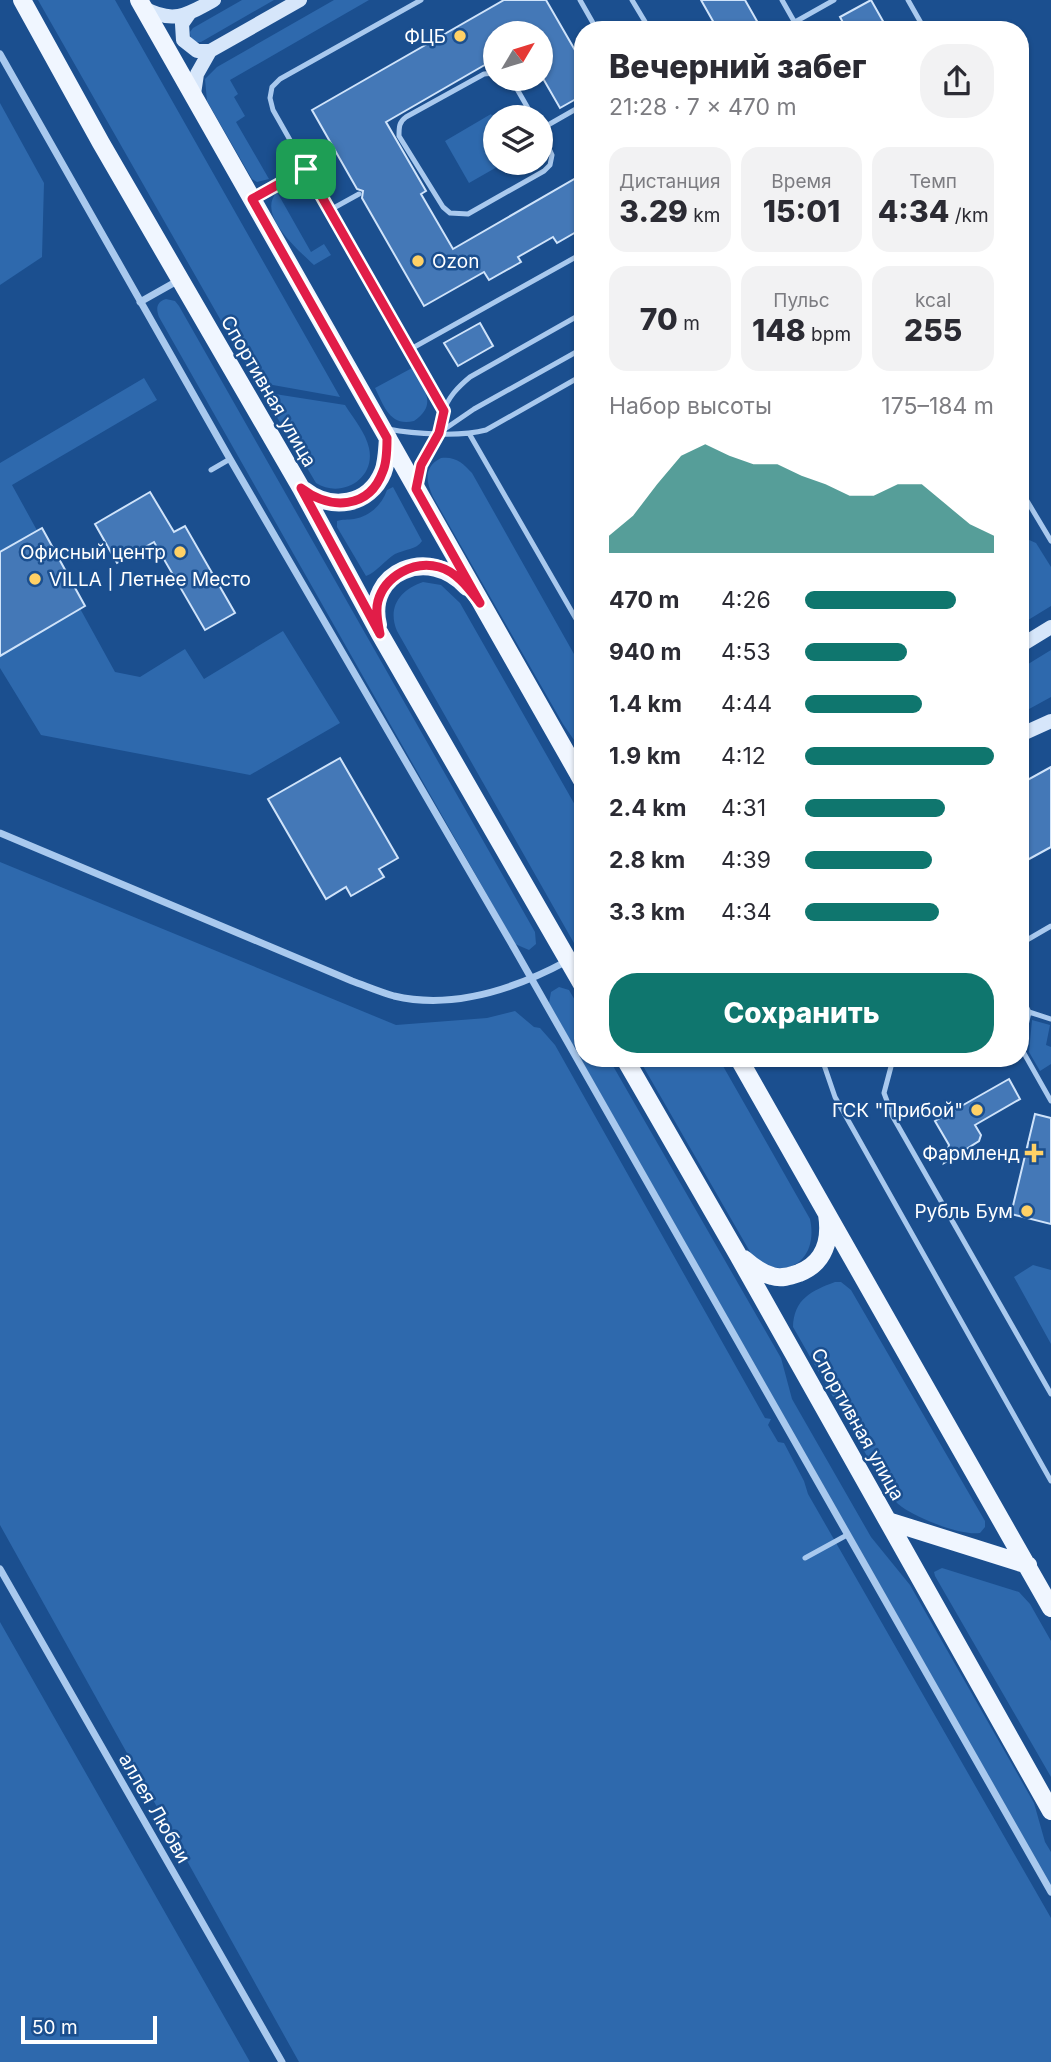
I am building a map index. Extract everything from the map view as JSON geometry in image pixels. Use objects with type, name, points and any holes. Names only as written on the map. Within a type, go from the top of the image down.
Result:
[{"type":"main road","name":"Спортивная улица","points":[[22,0],[301,488],[380,634],[574,970]]},
{"type":"main road","points":[[142,4],[159,16],[189,14],[214,0]]},
{"type":"main road","points":[[189,14],[182,24],[183,40],[197,51],[209,51],[300,0]]},
{"type":"main road","points":[[142,4],[480,603],[574,762]]},
{"type":"main road","points":[[194,94],[197,74],[209,51]]},
{"type":"main road","points":[[301,488],[314,499],[331,504],[348,503],[363,496],[376,485],[384,470],[384,433]]},
{"type":"main road","points":[[380,634],[376,617],[378,600],[386,585],[396,575],[410,568],[424,565],[453,573],[480,603]]},
{"type":"main road","points":[[1029,640],[1051,627]]},
{"type":"main road","points":[[1029,732],[1051,721]]},
{"type":"main road","name":"Спортивная улица","points":[[630,1067],[1051,1811]]},
{"type":"main road","points":[[744,1067],[1051,1608]]},
{"type":"main road","points":[[738,1255],[759,1271],[774,1277],[804,1271],[818,1261],[825,1248],[830,1230],[826,1210]]},
{"type":"main road","points":[[888,1521],[1028,1565]]},
{"type":"street","points":[[0,54],[574,1056]]},
{"type":"street","points":[[140,302],[180,279]]},
{"type":"street","points":[[0,833],[352,981],[394,996],[429,1000],[471,997],[531,980],[568,960]]},
{"type":"street","points":[[581,1067],[1051,1892]]},
{"type":"street","name":"аллея Любви","points":[[0,1569],[282,2062]]},
{"type":"lane","points":[[421,0],[280,79],[272,87],[270,98],[273,110],[444,411]]},
{"type":"lane","points":[[580,0],[592,21]]},
{"type":"lane","points":[[632,0],[645,21]]},
{"type":"lane","points":[[782,0],[794,21]]},
{"type":"lane","points":[[797,21],[834,0]]},
{"type":"lane","points":[[908,0],[920,21]]},
{"type":"lane","points":[[483,75],[402,120],[399,136],[413,164],[450,213],[468,214],[535,175]]},
{"type":"lane","points":[[553,123],[574,110]]},
{"type":"lane","points":[[252,199],[306,169]]},
{"type":"lane","points":[[330,210],[359,194]]},
{"type":"lane","points":[[409,350],[574,258]]},
{"type":"lane","points":[[416,489],[421,465],[439,433],[450,397],[470,377],[574,318]]},
{"type":"lane","points":[[439,433],[474,409],[574,353]]},
{"type":"lane","points":[[384,433],[470,435],[486,430],[574,381]]},
{"type":"lane","points":[[470,435],[574,615]]},
{"type":"lane","points":[[211,470],[230,459]]},
{"type":"lane","points":[[1029,504],[1051,541]]},
{"type":"lane","points":[[1029,939],[1051,926]]},
{"type":"lane","points":[[1029,1012],[1051,1019]]},
{"type":"lane","points":[[1029,1062],[1051,1101]]},
{"type":"lane","points":[[825,1067],[835,1097],[1051,1480]]},
{"type":"lane","points":[[891,1067],[884,1093],[892,1117],[1051,1394]]},
{"type":"lane","points":[[805,1558],[847,1535]]},
{"type":"shaded area","points":[[38,0],[115,0],[340,397],[256,382]]},
{"type":"shaded area","points":[[242,0],[274,0],[201,42],[191,39],[190,32],[193,28]]},
{"type":"shaded area","points":[[334,0],[369,0],[230,80],[238,94],[234,97],[245,116],[236,122],[269,179],[257,182],[252,179],[207,101],[205,79],[217,67]]},
{"type":"shaded area","points":[[0,103],[44,183],[42,257],[0,285]]},
{"type":"shaded area","points":[[483,119],[483,175],[469,183],[445,141]]},
{"type":"shaded area","points":[[277,192],[311,252],[324,244],[331,255],[314,265],[290,241],[275,221],[272,211],[272,201]]},
{"type":"shaded area","points":[[166,299],[175,301],[179,306],[535,932],[536,944],[529,950],[515,944],[159,317],[158,306]]},
{"type":"shaded area","points":[[412,368],[424,389],[426,408],[414,421],[399,421],[389,414],[375,388]]},
{"type":"shaded area","points":[[144,378],[157,400],[12,485],[115,672],[140,677],[185,649],[204,679],[283,631],[340,723],[250,775],[41,735],[0,668],[0,463]]},
{"type":"shaded area","points":[[262,392],[345,405],[362,431],[369,448],[370,459],[362,477],[346,487],[336,489],[316,483]]},
{"type":"shaded area","points":[[441,458],[450,458],[472,473],[574,654],[574,740],[433,497],[428,475],[435,462]]},
{"type":"shaded area","points":[[393,487],[422,541],[413,548],[395,554],[366,576],[337,527],[337,521],[360,518],[370,512],[379,505],[387,490]]},
{"type":"shaded area","points":[[1029,540],[1036,543],[1051,567],[1051,606],[1029,619]]},
{"type":"shaded area","points":[[423,582],[441,585],[460,603],[574,803],[574,943],[397,631],[394,622],[395,607],[402,595]]},
{"type":"shaded area","points":[[1051,650],[1051,697],[1029,709],[1029,663]]},
{"type":"shaded area","points":[[0,862],[396,1025],[487,1018],[515,1011],[534,1027],[540,1028],[555,1045],[765,1418],[771,1419],[768,1425],[778,1442],[784,1443],[808,1494],[1051,1918],[1051,2062],[299,2062],[0,1525]]},
{"type":"shaded area","points":[[559,987],[569,990],[574,999],[574,1047],[549,1003],[551,992]]},
{"type":"shaded area","points":[[1032,1020],[1050,1025],[1046,1045],[1051,1047],[1051,1064],[1040,1071],[1029,1052]]},
{"type":"shaded area","points":[[585,1067],[614,1067],[781,1358],[792,1399],[871,1537],[910,1585],[1034,1803],[1045,1842],[1051,1852],[1051,1886]]},
{"type":"shaded area","points":[[644,1067],[724,1067],[810,1219],[810,1246],[805,1256],[797,1263],[777,1268],[765,1265],[753,1257]]},
{"type":"shaded area","points":[[1033,1265],[1051,1270],[1051,1344],[1014,1277]]},
{"type":"shaded area","points":[[835,1282],[841,1282],[851,1290],[985,1521],[985,1527],[980,1533],[962,1532],[928,1521],[902,1507],[887,1491],[793,1327],[797,1309],[805,1297]]},
{"type":"shaded area","points":[[942,1568],[1019,1592],[1030,1604],[1051,1641],[1051,1777],[935,1576],[934,1572]]},
{"type":"shaded area","points":[[0,1622],[250,2062],[0,2062]]},
{"type":"building","points":[[504,0],[546,0],[574,48],[574,100],[560,108],[550,91],[553,91],[553,21],[483,21],[483,66],[386,122],[426,191],[421,194],[453,249],[574,179],[574,233],[557,243],[553,237],[518,257],[521,262],[489,280],[484,272],[424,306],[362,198],[363,191],[357,189],[312,110]]},
{"type":"building","points":[[701,0],[745,0],[757,21],[713,21]]},
{"type":"building","points":[[871,0],[883,21],[842,21],[840,17]]},
{"type":"building","points":[[480,323],[493,346],[458,366],[444,343]]},
{"type":"building","name":"Офисный центр","points":[[150,492],[174,532],[185,526],[235,613],[205,630],[154,542],[117,563],[95,524]]},
{"type":"building","name":"VILLA | Летнее Место","points":[[42,528],[85,606],[0,656],[0,552]]},
{"type":"building","points":[[340,758],[398,858],[379,869],[384,877],[351,896],[346,887],[326,899],[268,799]]},
{"type":"building","points":[[1051,767],[1051,847],[1029,859],[1029,779]]},
{"type":"building","name":"ГСК \"Прибой\"","points":[[1009,1079],[1020,1099],[975,1125],[981,1135],[979,1141],[944,1163],[949,1145],[935,1121]]},
{"type":"building","points":[[1035,1114],[1051,1118],[1051,1224],[1011,1214]]},
{"type":"place","name":"ФЦБ","points":[[460,36]]},
{"type":"place","name":"Ozon","points":[[418,261]]},
{"type":"place","name":"Офисный центр","points":[[180,552]]},
{"type":"place","name":"VILLA | Летнее Место","points":[[35,579]]},
{"type":"place","name":"ГСК \"Прибой\"","points":[[977,1110]]},
{"type":"place","name":"Фармленд","points":[[1034,1153]]},
{"type":"place","name":"Рубль Бум","points":[[1027,1211]]},
{"type":"route","points":[[306,169],[444,411],[439,433],[421,465],[416,489],[480,603],[453,573],[424,565],[410,568],[396,575],[386,585],[378,600],[376,617],[380,634],[301,488],[314,499],[331,504],[348,503],[363,496],[376,485],[384,470],[387,438],[252,199],[306,169]]}]
